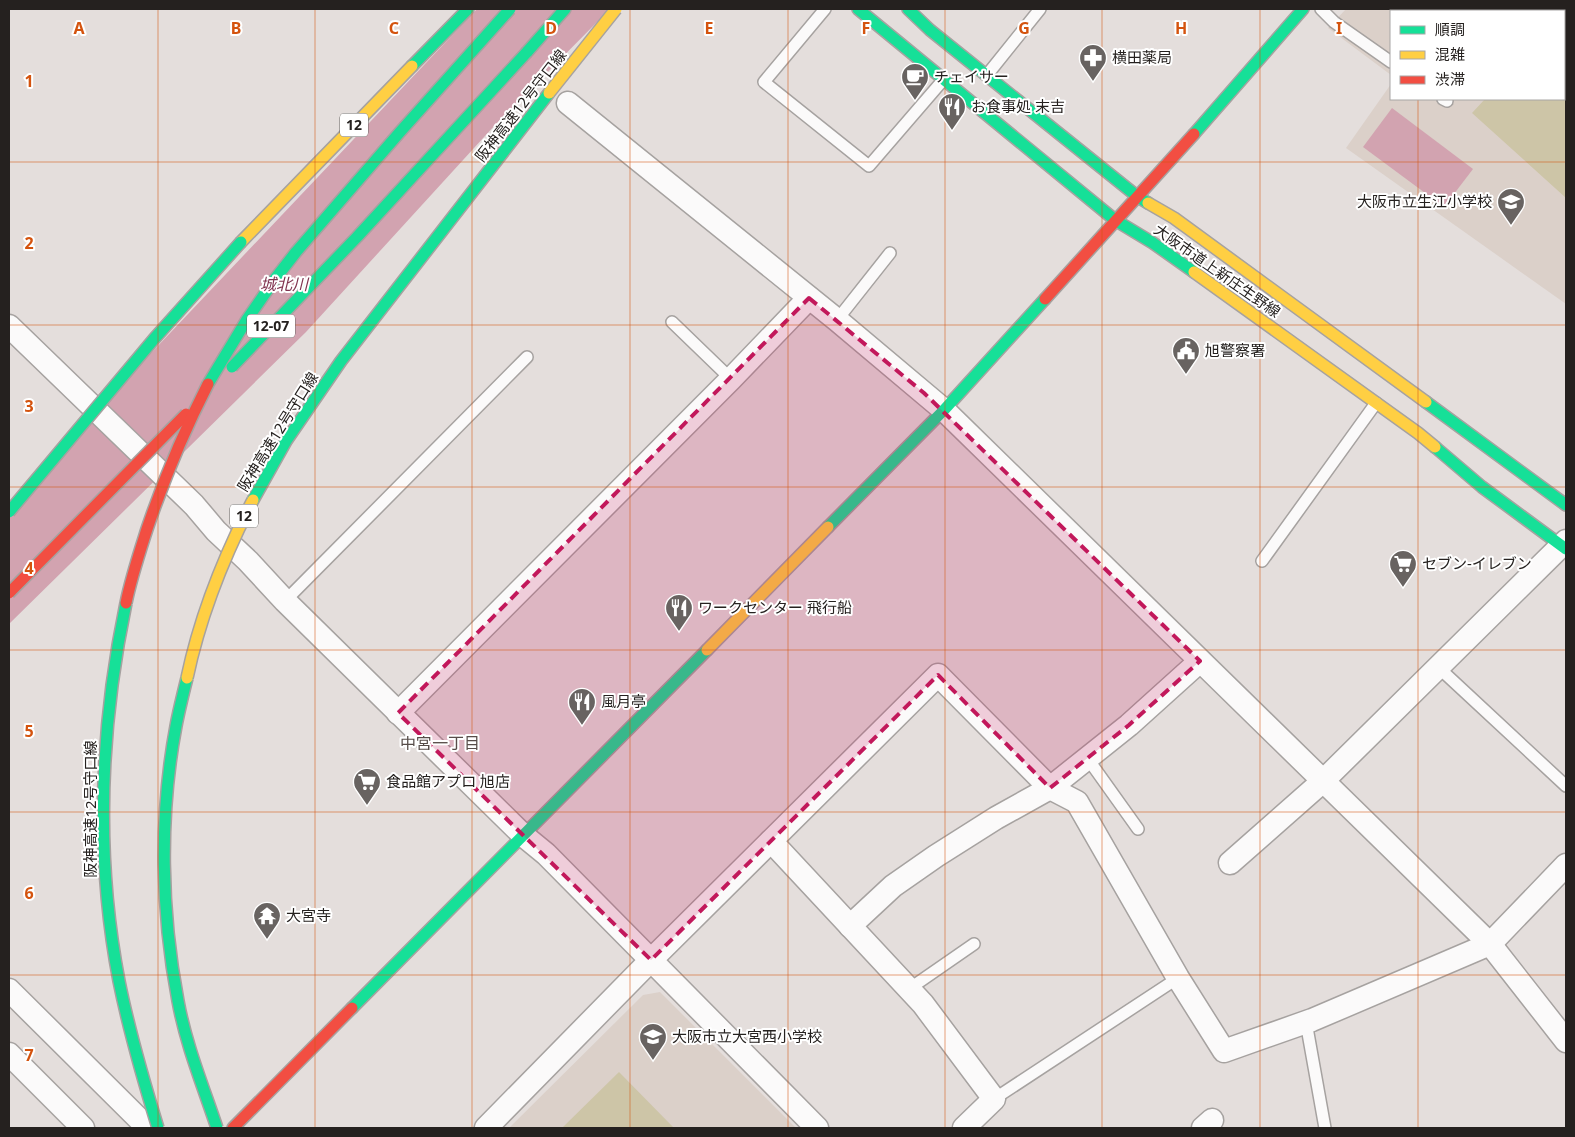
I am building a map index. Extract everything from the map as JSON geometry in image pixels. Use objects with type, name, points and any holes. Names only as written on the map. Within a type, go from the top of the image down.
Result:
[{"type":"main road","name":"12","points":[[9,512],[154,340],[241,242],[468,9]]},
{"type":"main road","name":"阪神高速12号守口線","points":[[158,1128],[120,986],[106,893],[103,841],[103,774],[109,703],[126,602],[139,554],[159,494],[202,396],[233,342],[271,286],[312,233],[510,9]]},
{"type":"main road","name":"12-07","points":[[9,593],[182,418],[356,237],[565,9]]},
{"type":"main road","name":"阪神高速12号守口線","points":[[217,1128],[187,1038],[178,1002],[165,895],[166,816],[176,724],[193,650],[210,597],[241,524],[265,477],[297,424],[326,382],[454,214],[616,9]]},
{"type":"main road","name":"大阪市道上新庄生野線","points":[[858,9],[1115,220],[1153,243],[1418,433],[1482,487],[1565,545]]},
{"type":"main road","name":"大阪市道上新庄生野線","points":[[908,9],[930,30],[1138,197],[1174,218],[1566,505]]},
{"type":"main road","points":[[234,1128],[944,410],[1115,220],[1138,197],[1303,9]]},
{"type":"street","points":[[568,103],[837,320],[944,410],[1490,944],[1566,1041]]},
{"type":"street","points":[[398,712],[731,380],[809,298]]},
{"type":"street","points":[[9,326],[194,505],[216,531],[248,561],[285,601],[524,836],[546,854],[817,1128]]},
{"type":"street","points":[[1230,863],[1323,781],[1565,545]]},
{"type":"street","points":[[850,926],[893,886],[936,856],[996,818],[1050,788],[1129,725],[1200,661]]},
{"type":"street","points":[[486,1128],[651,960],[938,675],[1050,788],[1077,802],[1178,978],[1224,1051],[1306,1022],[1490,944],[1566,865]]},
{"type":"street","points":[[771,841],[923,1004],[994,1099],[964,1128]]},
{"type":"street","points":[[9,990],[148,1128]]},
{"type":"street","points":[[9,1054],[83,1128]]},
{"type":"lane","points":[[825,9],[764,82],[869,166],[944,79]]},
{"type":"lane","points":[[987,74],[1040,9]]},
{"type":"lane","points":[[1321,9],[1334,22],[1390,61]]},
{"type":"lane","points":[[837,320],[890,253]]},
{"type":"lane","points":[[672,322],[731,380]]},
{"type":"lane","points":[[285,601],[527,357]]},
{"type":"lane","points":[[1262,561],[1376,403]]},
{"type":"lane","points":[[1438,667],[1566,786]]},
{"type":"lane","points":[[1088,758],[1138,829]]},
{"type":"lane","points":[[909,989],[974,944]]},
{"type":"lane","points":[[994,1099],[1178,978]]},
{"type":"lane","points":[[1306,1022],[1325,1128]]},
{"type":"highlighted area","points":[[809,298],[924,393],[1200,661],[1129,725],[1050,788],[938,675],[651,960],[398,713]]},
{"type":"shaded area","name":"大阪市立生江小学校","points":[[1346,9],[1566,9],[1566,304],[1346,148],[1390,85],[1390,100],[1565,100],[1565,10],[1390,10],[1390,74],[1328,28]]},
{"type":"shaded area","points":[[1566,9],[1566,198],[1472,113],[1484,100],[1565,100],[1564,10]]},
{"type":"shaded area","name":"大阪市立大宮西小学校","points":[[660,992],[796,1128],[509,1128],[643,995]]},
{"type":"shaded area","points":[[619,1072],[674,1128],[562,1128]]},
{"type":"water","name":"城北川","points":[[477,9],[610,9],[495,125],[306,332],[9,624],[9,503]]},
{"type":"water","points":[[1392,108],[1473,169],[1444,207],[1363,147]]},
{"type":"traffic: fast","points":[[412,66],[468,9]]},
{"type":"traffic: fast","points":[[208,384],[246,321],[296,252],[510,9]]},
{"type":"traffic: fast","points":[[527,52],[565,9]]},
{"type":"traffic: fast","points":[[858,9],[1115,220],[1153,243],[1194,272]]},
{"type":"traffic: fast","points":[[908,9],[930,30],[1138,197],[1148,203]]},
{"type":"traffic: fast","points":[[1194,134],[1303,9]]},
{"type":"traffic: fast","points":[[232,367],[357,237],[527,52]]},
{"type":"traffic: fast","points":[[253,500],[286,441],[341,361],[549,93]]},
{"type":"traffic: fast","points":[[9,512],[154,339],[241,242]]},
{"type":"traffic: fast","points":[[828,527],[944,410],[1045,299]]},
{"type":"traffic: fast","points":[[1426,402],[1566,505]]},
{"type":"traffic: fast","points":[[1435,447],[1482,487],[1566,549]]},
{"type":"traffic: fast","points":[[126,603],[117,650],[106,745],[104,792],[106,887],[111,934],[123,1000],[158,1128]]},
{"type":"traffic: fast","points":[[352,1008],[707,650]]},
{"type":"traffic: fast","points":[[187,678],[176,726],[167,794],[164,864],[165,899],[172,967],[181,1017],[217,1128]]},
{"type":"traffic: slow","points":[[549,93],[616,9]]},
{"type":"traffic: slow","points":[[241,242],[412,66]]},
{"type":"traffic: slow","points":[[1148,203],[1174,218],[1426,402]]},
{"type":"traffic: slow","points":[[1194,272],[1435,447]]},
{"type":"traffic: slow","points":[[187,678],[192,655],[214,587],[232,543],[253,500]]},
{"type":"traffic: slow","points":[[707,650],[828,527]]},
{"type":"traffic: jam","points":[[1045,299],[1194,134]]},
{"type":"traffic: jam","points":[[126,603],[138,557],[160,492],[208,384]]},
{"type":"traffic: jam","points":[[9,593],[186,414]]},
{"type":"traffic: jam","points":[[233,1128],[352,1008]]},
{"type":"place","name":"横田薬局","points":[[1093,82]]},
{"type":"place","name":"チェイサー","points":[[915,101]]},
{"type":"place","name":"お食事処 末吉","points":[[952,131]]},
{"type":"place","name":"大阪市立生江小学校","points":[[1511,226]]},
{"type":"place","name":"旭警察署","points":[[1186,375]]},
{"type":"place","name":"セブン-イレブン","points":[[1403,588]]},
{"type":"place","name":"ワークセンター 飛行船","points":[[679,632]]},
{"type":"place","name":"風月亭","points":[[582,726]]},
{"type":"place","name":"食品館アプロ 旭店","points":[[367,806]]},
{"type":"place","name":"大宮寺","points":[[267,940]]},
{"type":"place","name":"大阪市立大宮西小学校","points":[[653,1061]]},
{"type":"district","name":"中宮一丁目","points":[[440,743]]}]
